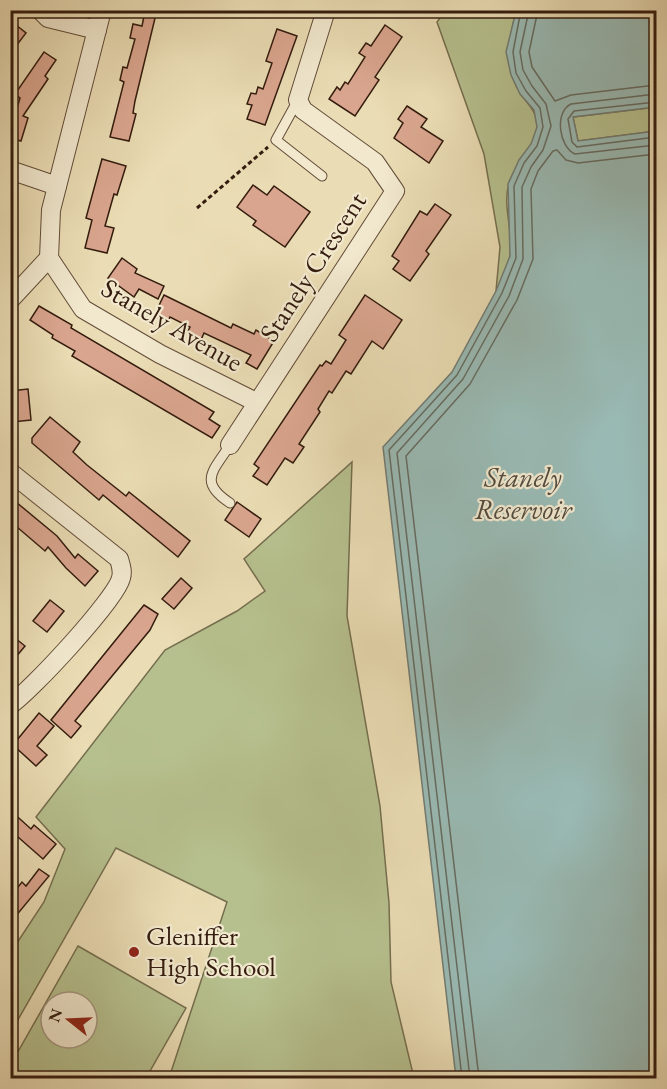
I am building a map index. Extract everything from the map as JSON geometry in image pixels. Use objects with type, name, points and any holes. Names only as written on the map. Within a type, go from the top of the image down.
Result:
[{"type":"street","points":[[40,10],[48,18],[97,30]]},
{"type":"street","points":[[10,300],[49,258],[51,210],[102,10]]},
{"type":"street","points":[[298,100],[326,10]]},
{"type":"street","name":"Stanely Crescent","points":[[230,445],[395,191],[375,162],[303,110],[298,100]]},
{"type":"street","points":[[10,170],[57,186]]},
{"type":"street","name":"Stanely Avenue","points":[[49,258],[83,309],[160,354],[256,402]]},
{"type":"street","points":[[10,472],[119,559],[122,568],[121,579],[114,592],[58,658],[10,705]]},
{"type":"lane","points":[[298,100],[276,140],[322,176]]},
{"type":"lane","points":[[230,445],[211,476],[210,484],[215,493],[230,503]]},
{"type":"path","points":[[197,208],[276,140]]},
{"type":"green space","points":[[445,11],[516,11],[509,43],[509,64],[515,84],[534,112],[537,121],[533,141],[515,168],[509,183],[507,201],[511,238],[510,256],[496,291],[500,247],[484,154],[437,22]]},
{"type":"green space","points":[[656,107],[656,131],[578,141],[573,117]]},
{"type":"green space","points":[[352,462],[347,616],[380,806],[389,903],[391,982],[414,1078],[169,1078],[227,902],[116,848],[11,1032],[11,952],[44,902],[65,849],[36,817],[165,650],[237,611],[265,591],[244,559]]},
{"type":"green space","points":[[78,946],[186,1008],[146,1078],[11,1078],[11,1064],[39,1015],[39,1050],[99,1050],[99,990],[53,990]]},
{"type":"water","name":"Stanely Reservoir","points":[[516,11],[656,11],[656,107],[573,117],[578,141],[656,131],[656,1078],[456,1078],[383,447],[452,372],[496,291],[510,256],[508,184],[519,160],[531,144],[537,127],[534,110],[520,94],[511,75],[506,52]]},
{"type":"building","points":[[145,11],[156,14],[135,101],[133,113],[136,114],[129,141],[110,137],[124,82],[120,80],[123,67],[127,68],[135,39],[130,38],[133,24],[142,26]]},
{"type":"building","points":[[16,25],[26,33],[10,54],[10,32]]},
{"type":"building","points":[[385,25],[402,37],[375,77],[379,80],[355,116],[329,99],[337,87],[340,90],[345,82],[348,84],[365,57],[359,53],[366,43],[371,46]]},
{"type":"building","points":[[277,29],[297,36],[265,125],[247,119],[252,105],[247,104],[251,93],[256,94],[258,87],[263,89],[272,63],[266,61]]},
{"type":"building","points":[[44,52],[56,60],[45,76],[48,79],[23,116],[28,118],[21,141],[10,138],[10,121],[13,122],[20,98],[15,94]]},
{"type":"building","points":[[407,106],[427,119],[421,127],[443,141],[429,163],[394,138],[403,123],[398,119]]},
{"type":"building","points":[[102,159],[126,166],[117,195],[114,194],[105,226],[114,228],[107,253],[85,248],[92,220],[86,218]]},
{"type":"building","points":[[253,185],[267,195],[274,186],[310,212],[285,247],[253,225],[256,221],[237,207]]},
{"type":"building","points":[[435,204],[451,215],[426,251],[429,254],[410,281],[393,269],[399,261],[392,256],[420,211],[427,215]]},
{"type":"building","points":[[122,258],[137,269],[135,273],[164,286],[158,299],[139,289],[134,297],[108,278]]},
{"type":"building","points":[[164,295],[231,328],[233,324],[254,334],[256,330],[274,341],[257,369],[246,363],[251,355],[204,333],[201,340],[187,333],[190,327],[170,317],[167,323],[154,316]]},
{"type":"building","points":[[365,295],[402,320],[383,349],[372,341],[351,374],[346,371],[332,393],[329,391],[318,409],[320,412],[299,444],[304,447],[293,463],[285,458],[267,485],[253,476],[259,468],[254,464],[320,365],[322,366],[326,361],[331,364],[346,340],[339,335]]},
{"type":"building","points":[[39,306],[72,325],[71,328],[214,412],[209,419],[220,426],[212,438],[72,356],[75,351],[52,338],[53,335],[30,320]]},
{"type":"building","points":[[28,389],[31,420],[12,422],[10,391]]},
{"type":"building","points":[[50,417],[80,442],[73,452],[87,465],[126,496],[129,492],[190,541],[178,557],[103,495],[99,500],[32,443],[32,438]]},
{"type":"building","points":[[10,497],[57,536],[75,558],[78,554],[98,571],[85,586],[48,547],[45,551],[10,521]]},
{"type":"building","points":[[237,502],[261,519],[249,537],[225,520]]},
{"type":"building","points":[[181,578],[192,588],[174,609],[162,599]]},
{"type":"building","points":[[50,600],[64,611],[47,632],[33,621]]},
{"type":"building","points":[[144,605],[158,614],[150,630],[75,721],[81,726],[71,738],[51,720]]},
{"type":"building","points":[[10,634],[25,646],[10,664]]},
{"type":"building","points":[[39,713],[54,726],[37,746],[47,755],[36,766],[13,745]]},
{"type":"building","points":[[10,810],[31,829],[34,825],[56,844],[43,859],[10,830]]},
{"type":"building","points":[[39,869],[49,876],[10,923],[10,897],[22,882],[26,886]]},
{"type":"place","name":"Gleniffer High School","points":[[134,952]]}]
